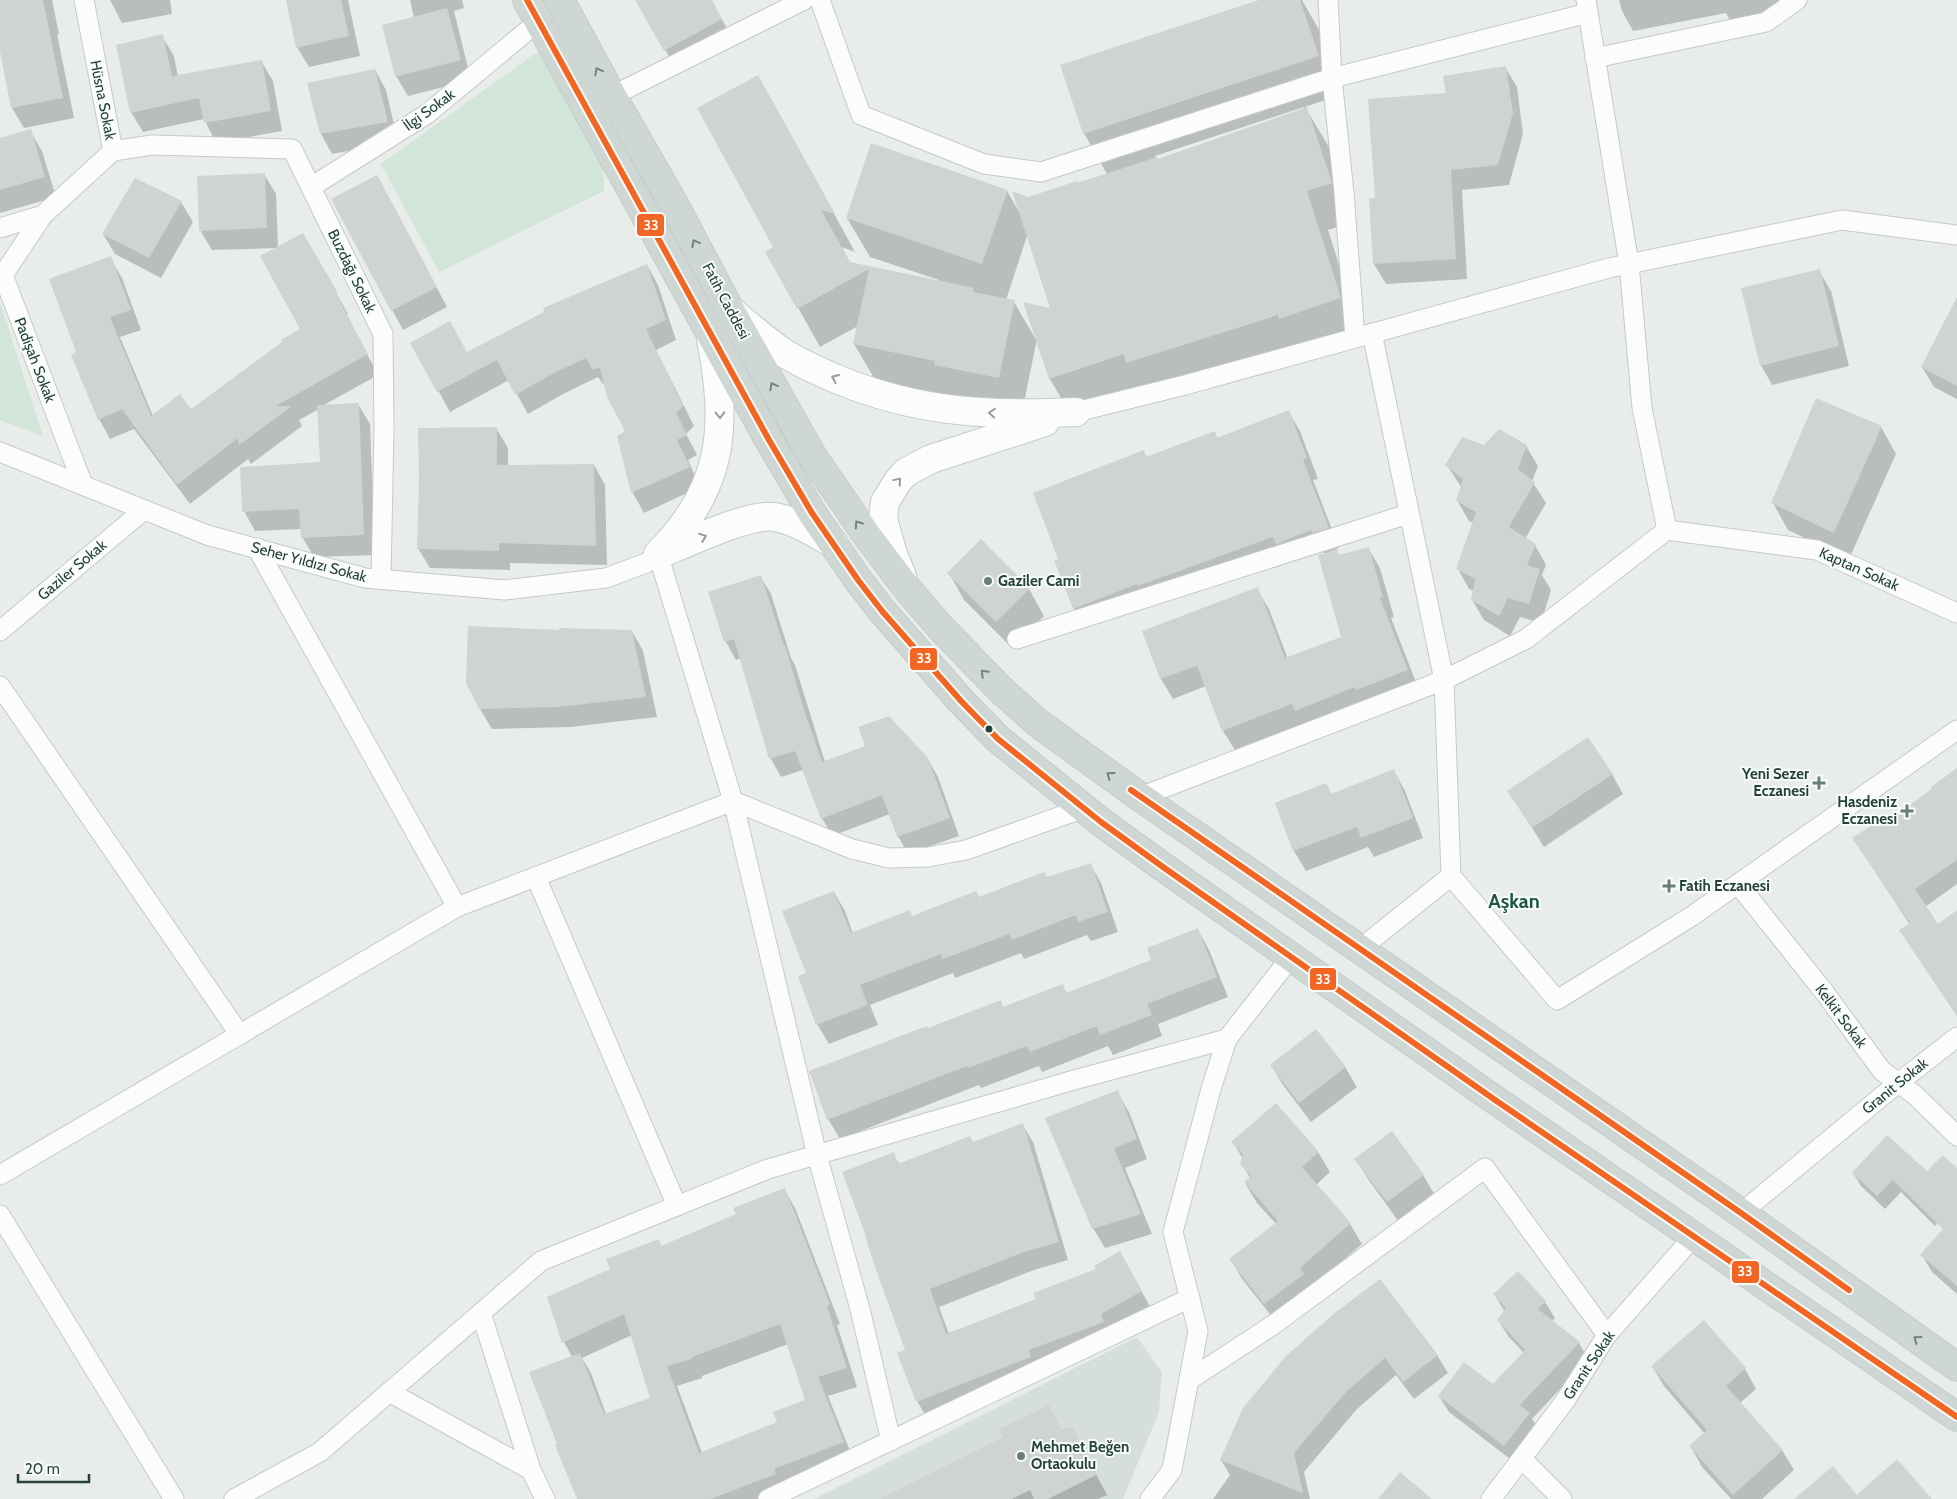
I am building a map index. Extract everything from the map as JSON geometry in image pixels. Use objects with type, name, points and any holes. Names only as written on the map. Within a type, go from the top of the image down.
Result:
[{"type":"main road","name":"Fatih Caddesi","points":[[560,0],[813,457],[868,537],[909,591],[941,628],[1000,689],[1038,723],[1140,797],[1741,1213],[1957,1367]]},
{"type":"main road","name":"Fatih Caddesi","points":[[533,11],[769,440],[834,544],[882,611],[954,694],[998,739],[1084,808],[1163,867],[1694,1236],[1957,1416]]},
{"type":"street","name":"Hüsna Sokak","points":[[0,228],[43,215],[112,151],[84,0]]},
{"type":"street","points":[[612,96],[804,0]]},
{"type":"street","points":[[820,0],[861,115],[984,164],[1041,172],[1332,78],[1587,7],[1630,264],[1642,408],[1667,530],[1526,639],[1444,680],[1140,797]]},
{"type":"street","points":[[1328,0],[1332,78],[1344,193],[1363,336],[1408,514],[1444,680],[1450,876],[1557,1000],[1692,916],[1957,730]]},
{"type":"street","points":[[1595,58],[1766,22],[1797,0]]},
{"type":"street","name":"İlgi Sokak","points":[[310,187],[427,114],[533,11]]},
{"type":"street","name":"Buzdağı Sokak","points":[[112,151],[152,146],[292,149],[383,334],[384,429],[380,579]]},
{"type":"street","name":"Padişah Sokak","points":[[43,215],[3,275],[83,485]]},
{"type":"street","points":[[909,591],[893,554],[883,519],[885,502],[898,480],[911,469],[931,459],[1076,412],[1630,264],[1842,220],[1957,235]]},
{"type":"street","points":[[730,310],[782,351],[813,369],[899,401],[941,409],[1009,414],[1076,412]]},
{"type":"street","points":[[658,554],[670,542],[704,493],[715,464],[720,432],[720,401],[717,368],[710,332]]},
{"type":"street","name":"Seher Yıldızı Sokak","points":[[0,452],[207,535],[365,578],[505,590],[606,578],[646,564],[658,554]]},
{"type":"street","name":"Gaziler Sokak","points":[[0,630],[144,510]]},
{"type":"street","points":[[1017,639],[1408,514]]},
{"type":"street","points":[[658,554],[741,522],[764,517],[786,520],[834,544]]},
{"type":"street","name":"Kaptan Sokak","points":[[1667,530],[1817,550],[1957,613]]},
{"type":"street","points":[[257,548],[457,907]]},
{"type":"street","points":[[658,554],[733,801],[816,1155],[860,1309],[891,1441]]},
{"type":"street","points":[[0,686],[240,1035]]},
{"type":"street","points":[[0,1175],[457,907],[733,801],[852,849],[889,858],[928,857],[966,850],[1084,808]]},
{"type":"street","points":[[1360,949],[1450,876]]},
{"type":"street","points":[[536,877],[677,1206]]},
{"type":"street","name":"Kelkit Sokak","points":[[1738,884],[1824,993],[1882,1071],[1914,1095],[1957,1136]]},
{"type":"street","points":[[1150,1499],[1172,1470],[1198,1331],[1173,1232],[1211,1090],[1227,1039],[1291,957]]},
{"type":"street","name":"Granit Sokak","points":[[1741,1213],[1898,1083],[1957,1037]]},
{"type":"street","points":[[234,1499],[320,1452],[541,1261],[768,1169],[1074,1080],[1227,1039]]},
{"type":"street","points":[[1189,1380],[1273,1325],[1485,1168],[1607,1335]]},
{"type":"street","points":[[0,1215],[174,1499]]},
{"type":"street","name":"Granit Sokak","points":[[1491,1499],[1565,1400],[1607,1335],[1694,1236]]},
{"type":"street","points":[[768,1499],[1190,1298]]},
{"type":"street","points":[[481,1313],[531,1470],[545,1499]]},
{"type":"street","points":[[389,1392],[531,1470]]},
{"type":"street","points":[[1522,1459],[1562,1499]]},
{"type":"shaded area","name":"Mehmet Beğen Ortaokulu","points":[[1137,1337],[1162,1372],[1159,1412],[1123,1499],[814,1499]]},
{"type":"green space","points":[[540,50],[603,162],[604,191],[439,272],[381,164]]},
{"type":"green space","points":[[0,302],[43,436],[0,420]]},
{"type":"building","points":[[0,0],[43,0],[63,98],[11,108],[0,52]]},
{"type":"building","points":[[286,0],[341,0],[349,36],[296,48]]},
{"type":"building","points":[[635,0],[712,0],[722,19],[664,51]]},
{"type":"building","points":[[1259,0],[1300,0],[1319,56],[1083,134],[1060,65]]},
{"type":"building","points":[[447,8],[461,60],[395,77],[382,25]]},
{"type":"building","points":[[163,34],[172,76],[262,60],[271,111],[204,123],[199,98],[130,113],[116,45]]},
{"type":"building","points":[[1506,66],[1513,113],[1498,165],[1451,170],[1456,259],[1373,264],[1369,198],[1375,198],[1368,99],[1446,93],[1443,76]]},
{"type":"building","points":[[375,69],[388,122],[320,134],[307,83]]},
{"type":"building","points":[[758,75],[835,214],[821,210],[850,262],[974,288],[973,292],[1015,300],[999,378],[934,365],[935,361],[853,344],[869,269],[797,309],[765,252],[773,247],[697,108]]},
{"type":"building","points":[[1307,107],[1332,183],[1307,191],[1341,298],[1279,319],[1278,315],[1126,363],[1124,354],[1049,379],[1023,302],[1050,308],[1012,191],[1028,197],[1077,181],[1078,183],[1157,157],[1158,159]]},
{"type":"building","points":[[31,129],[45,177],[0,190],[0,138]]},
{"type":"building","points":[[871,143],[1008,190],[982,264],[846,218]]},
{"type":"building","points":[[265,173],[267,228],[199,231],[197,176]]},
{"type":"building","points":[[377,175],[437,287],[391,311],[331,199]]},
{"type":"building","points":[[135,178],[182,201],[149,258],[102,234]]},
{"type":"building","points":[[303,233],[338,293],[336,294],[368,354],[276,406],[292,406],[239,445],[238,438],[177,485],[122,409],[98,420],[71,355],[76,352],[49,279],[111,256],[131,310],[110,317],[151,416],[180,394],[191,409],[282,342],[281,340],[300,329],[260,256]]},
{"type":"building","points":[[647,264],[666,320],[646,329],[683,406],[676,413],[687,435],[677,440],[690,467],[631,493],[617,436],[625,431],[607,397],[600,368],[592,369],[586,358],[515,395],[497,360],[437,392],[410,343],[450,321],[467,352],[544,312],[543,308]]},
{"type":"building","points":[[1820,269],[1839,346],[1760,366],[1741,288]]},
{"type":"building","points":[[1957,297],[1957,386],[1921,367]]},
{"type":"building","points":[[1816,398],[1882,426],[1834,533],[1771,503]]},
{"type":"building","points":[[359,403],[364,535],[301,538],[299,509],[242,512],[240,467],[320,462],[317,405]]},
{"type":"building","points":[[1289,410],[1307,458],[1303,460],[1329,528],[1312,533],[1311,530],[1276,544],[1273,537],[1138,586],[1137,584],[1073,609],[1054,560],[1058,559],[1033,493],[1144,450],[1146,457],[1215,431],[1217,438]]},
{"type":"building","points":[[497,427],[497,465],[594,464],[596,546],[499,543],[499,551],[417,549],[418,428]]},
{"type":"building","points":[[1499,429],[1527,445],[1518,469],[1535,482],[1509,527],[1536,544],[1527,565],[1540,569],[1529,604],[1508,598],[1499,616],[1471,600],[1475,579],[1456,569],[1476,512],[1456,501],[1463,479],[1445,465],[1462,437],[1484,445]]},
{"type":"building","name":"Gaziler Cami","points":[[981,539],[1030,588],[996,622],[947,573]]},
{"type":"building","points":[[1369,547],[1383,597],[1380,598],[1408,670],[1356,690],[1355,687],[1295,711],[1292,704],[1222,731],[1197,666],[1160,679],[1142,631],[1258,587],[1285,658],[1341,637],[1318,555],[1337,549],[1339,555]]},
{"type":"building","points":[[761,575],[822,762],[865,746],[858,727],[889,716],[928,758],[950,818],[897,837],[882,795],[821,819],[795,751],[769,759],[734,639],[724,642],[708,592]]},
{"type":"building","points":[[468,626],[559,630],[559,628],[632,630],[646,697],[558,707],[479,709],[466,683]]},
{"type":"building","points":[[1588,737],[1613,774],[1532,828],[1507,791]]},
{"type":"building","points":[[1957,768],[1957,860],[1915,889],[1938,924],[1957,910],[1957,1016],[1899,930],[1910,923],[1852,838],[1876,823],[1879,827],[1932,789],[1931,787]]},
{"type":"building","points":[[1394,769],[1413,818],[1361,838],[1357,827],[1293,851],[1275,803],[1326,783],[1331,794]]},
{"type":"building","points":[[1091,863],[1108,912],[1078,922],[1076,915],[1012,940],[1009,934],[943,959],[941,954],[860,985],[868,1005],[816,1025],[798,976],[806,973],[782,911],[834,891],[851,933],[910,910],[912,916],[976,891],[979,897],[1044,872],[1047,877]]},
{"type":"building","points":[[1198,928],[1217,977],[1147,1004],[1152,1015],[1100,1035],[1097,1026],[1030,1052],[1027,1046],[968,1068],[967,1066],[827,1120],[809,1071],[1001,1000],[1003,1007],[1063,984],[1066,993],[1151,960],[1147,948]]},
{"type":"building","points":[[1316,1029],[1346,1067],[1299,1103],[1270,1065]]},
{"type":"building","points":[[1118,1090],[1137,1139],[1114,1148],[1141,1214],[1092,1229],[1045,1118]]},
{"type":"building","points":[[1276,1103],[1319,1152],[1302,1167],[1351,1223],[1300,1268],[1304,1274],[1264,1304],[1229,1259],[1278,1221],[1244,1182],[1251,1176],[1240,1164],[1243,1154],[1231,1142]]},
{"type":"building","points":[[1023,1123],[1059,1242],[1024,1252],[930,1289],[946,1334],[1036,1299],[1033,1293],[1096,1269],[1094,1266],[1120,1251],[1142,1291],[1101,1314],[1104,1322],[1029,1350],[1031,1357],[916,1402],[897,1353],[905,1350],[842,1172],[894,1152],[898,1164],[970,1136],[973,1142]]},
{"type":"building","points":[[1392,1131],[1424,1175],[1387,1202],[1354,1159]]},
{"type":"building","points":[[1887,1135],[1927,1171],[1943,1155],[1957,1168],[1957,1286],[1920,1255],[1943,1229],[1893,1180],[1877,1196],[1852,1173]]},
{"type":"building","points":[[785,1188],[830,1304],[827,1306],[847,1368],[818,1377],[844,1442],[774,1469],[776,1474],[711,1499],[577,1499],[529,1372],[580,1353],[604,1414],[650,1398],[624,1314],[562,1343],[547,1297],[610,1269],[606,1259],[659,1239],[661,1246],[736,1214],[733,1208]],"holes":[[[780,1324],[805,1400],[773,1412],[777,1422],[699,1453],[667,1366],[692,1359],[692,1357]]]},
{"type":"building","points":[[1518,1271],[1546,1301],[1538,1309],[1580,1342],[1520,1405],[1530,1413],[1504,1446],[1438,1396],[1464,1362],[1493,1384],[1525,1350],[1497,1320],[1506,1308],[1493,1294]]},
{"type":"building","points":[[1380,1279],[1438,1355],[1403,1382],[1385,1358],[1346,1392],[1294,1453],[1303,1493],[1220,1460],[1243,1408],[1286,1356],[1336,1312]]},
{"type":"building","points":[[1704,1320],[1746,1368],[1726,1386],[1783,1450],[1733,1495],[1689,1446],[1707,1430],[1651,1366]]},
{"type":"building","points":[[1049,1405],[1062,1431],[1072,1426],[1096,1475],[1048,1499],[1034,1499],[1030,1490],[1012,1499],[879,1499],[1003,1437],[999,1429]]},
{"type":"building","points":[[1897,1459],[1932,1499],[1794,1499],[1833,1466],[1857,1495]]},
{"type":"building","points":[[1400,1472],[1432,1499],[1378,1499]]},
{"type":"transit line","name":"33","points":[[527,0],[769,440],[812,513],[858,580],[882,611],[961,701],[998,739],[1101,822],[1163,867],[1498,1102],[1957,1417]]},
{"type":"transit line","name":"33","points":[[1131,790],[1849,1290]]},
{"type":"place","name":"Gaziler Cami","points":[[988,581]]},
{"type":"place","name":"Yeni Sezer Eczanesi","points":[[1819,783]]},
{"type":"place","name":"Hasdeniz Eczanesi","points":[[1907,811]]},
{"type":"place","name":"Fatih Eczanesi","points":[[1669,886]]},
{"type":"place","name":"Mehmet Beğen Ortaokulu","points":[[1021,1456]]},
{"type":"district","name":"Aşkan","points":[[1514,901]]}]
